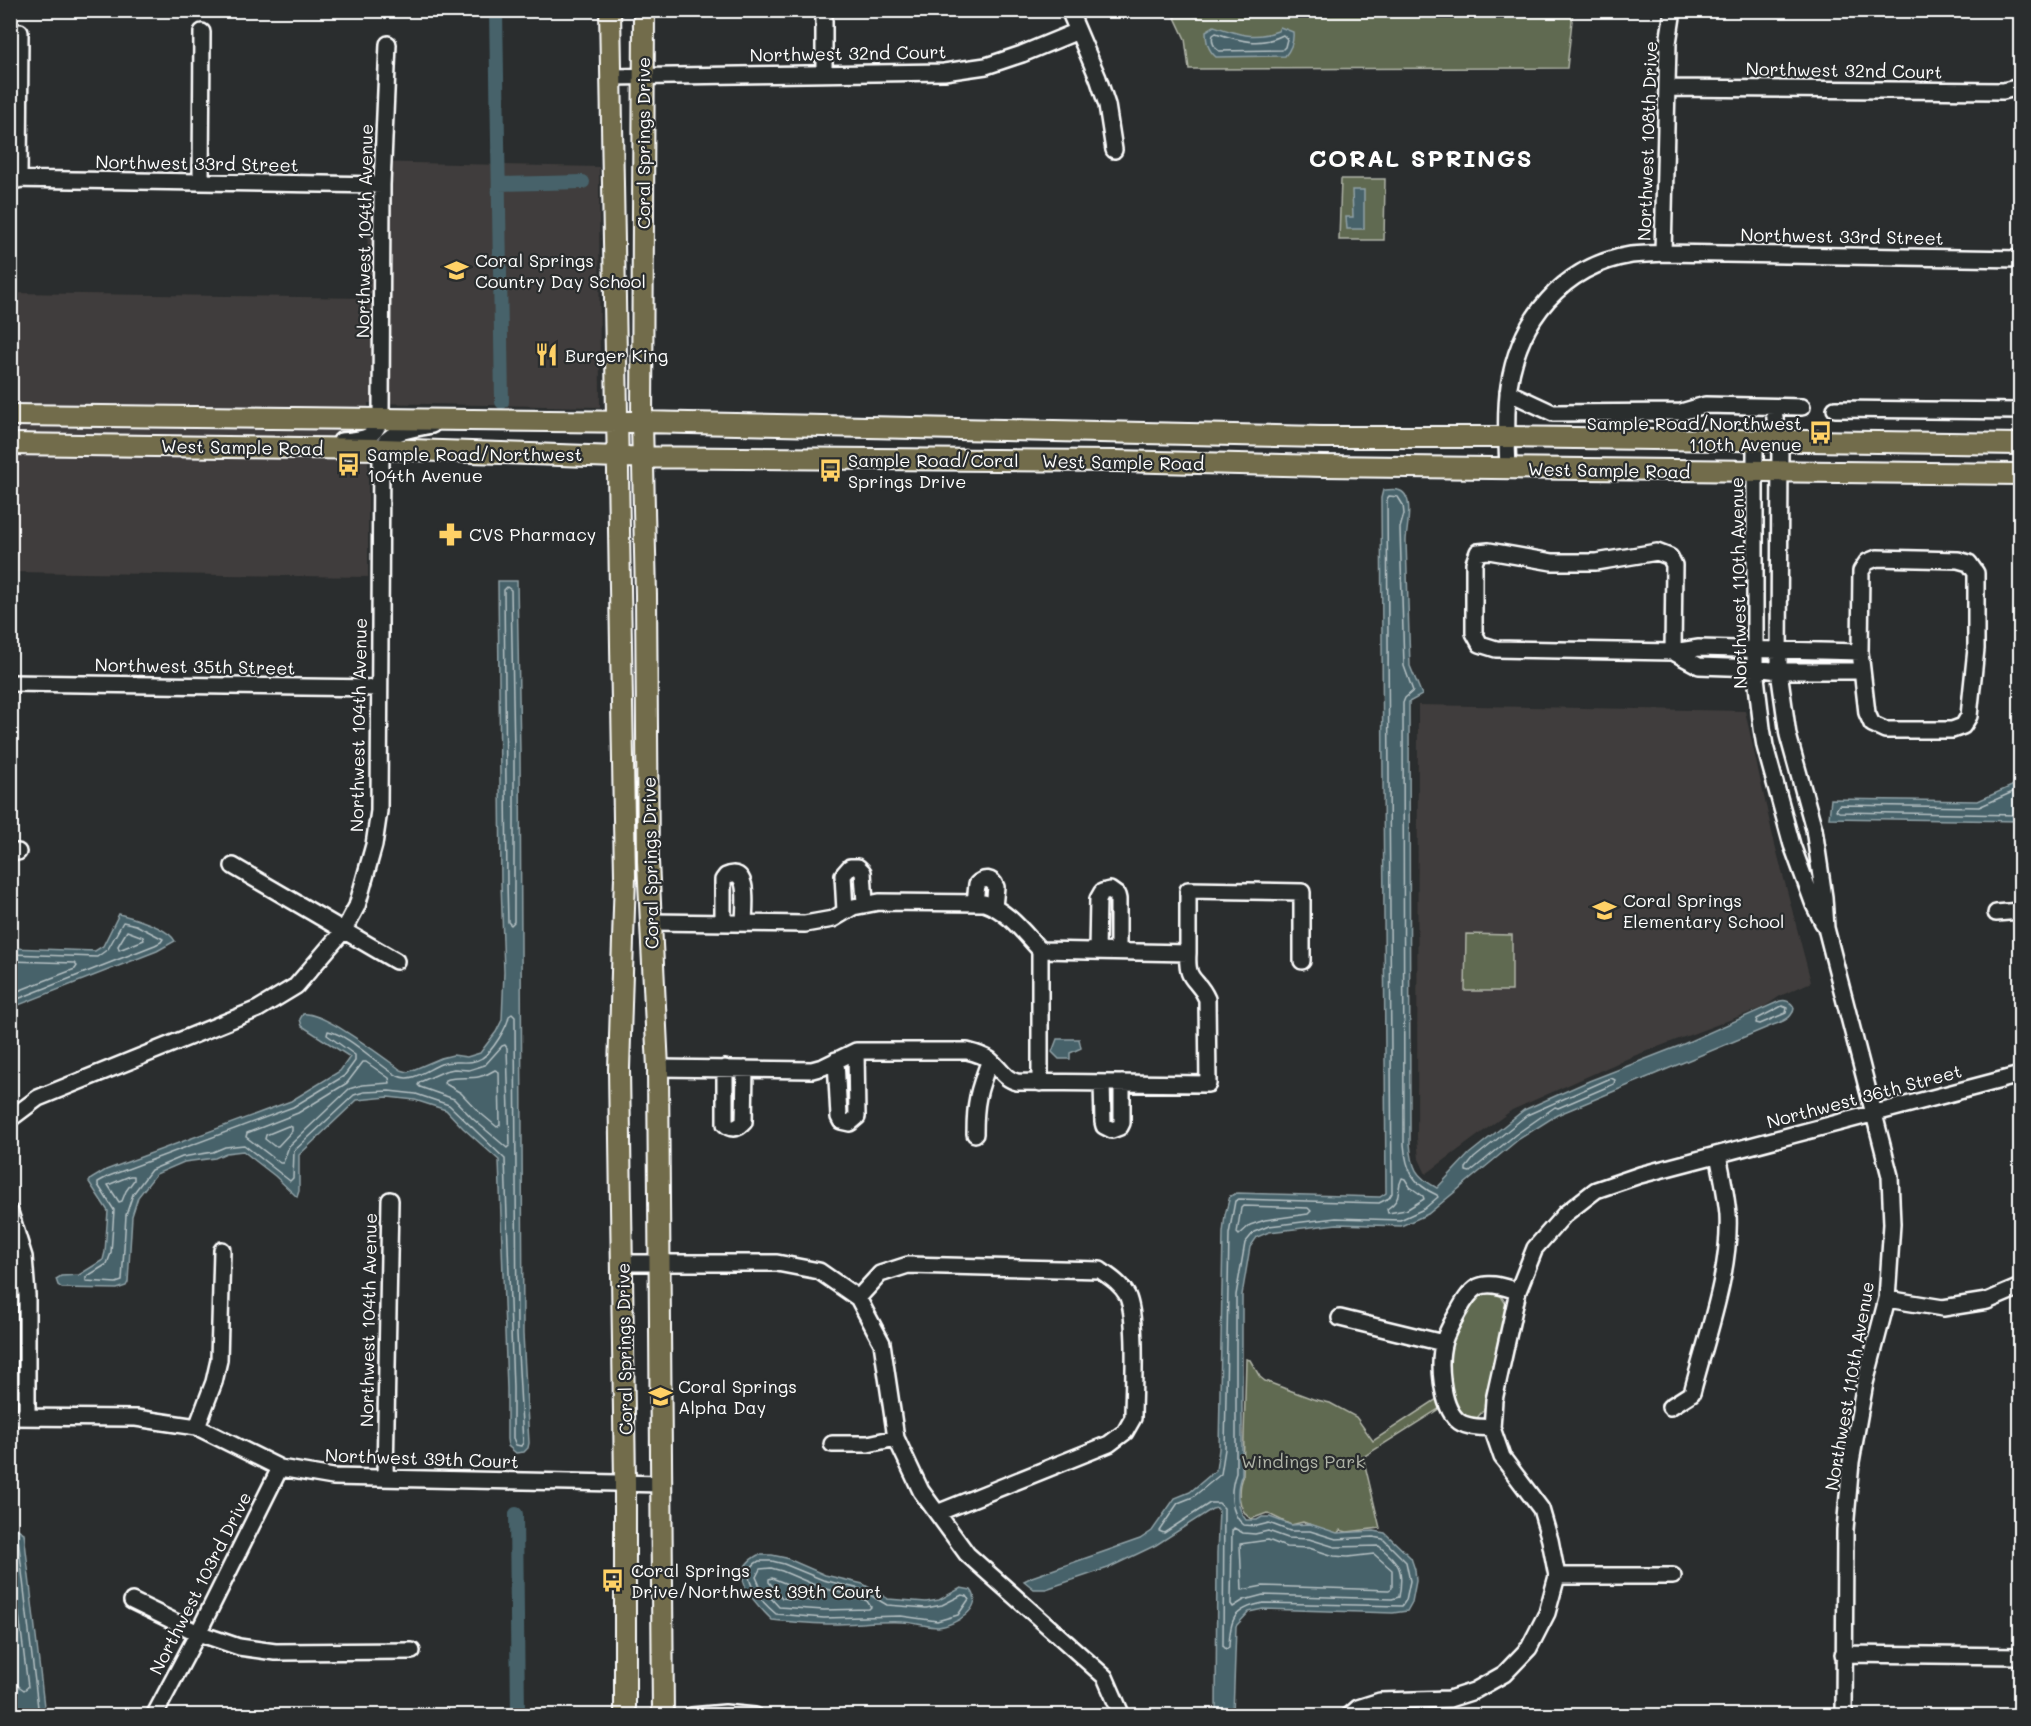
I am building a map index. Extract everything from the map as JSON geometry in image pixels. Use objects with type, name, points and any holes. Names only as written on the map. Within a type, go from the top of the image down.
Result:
[{"type":"main road","name":"Coral Springs Drive","points":[[610,10],[625,876],[619,1069],[623,1263],[625,1716]]},
{"type":"main road","name":"Coral Springs Drive","points":[[644,10],[642,422],[649,787],[648,861],[658,1068],[663,1716]]},
{"type":"main road","name":"West Sample Road","points":[[10,415],[642,422],[1301,436],[2020,444]]},
{"type":"main road","points":[[10,422],[39,415]]},
{"type":"main road","name":"West Sample Road","points":[[10,444],[381,449],[618,457],[1116,461],[2020,474]]},
{"type":"street","points":[[824,10],[824,73]]},
{"type":"street","points":[[1069,10],[1107,105],[1114,150]]},
{"type":"street","name":"Northwest 108th Drive","points":[[1508,468],[1508,392],[1515,357],[1527,327],[1547,299],[1572,279],[1600,264],[1630,255],[1663,253],[1666,87],[1668,43],[1673,10]]},
{"type":"street","name":"Northwest 32nd Court","points":[[611,77],[944,72],[986,66],[1078,31]]},
{"type":"street","points":[[15,179],[20,32]]},
{"type":"street","points":[[201,182],[202,32]]},
{"type":"street","name":"Northwest 104th Avenue","points":[[381,419],[382,185],[388,44]]},
{"type":"street","name":"Northwest 32nd Court","points":[[1666,87],[2003,91],[2020,87]]},
{"type":"street","name":"Northwest 33rd Street","points":[[15,179],[382,185]]},
{"type":"street","name":"Northwest 33rd Street","points":[[1663,253],[2020,259]]},
{"type":"street","points":[[1508,392],[1553,413],[1681,412],[1705,405],[1802,407]]},
{"type":"street","name":"Northwest 110th Avenue","points":[[1774,407],[1776,429],[1780,441],[1781,472],[1778,651],[1788,735],[1816,840],[1826,928],[1890,1176],[1892,1224],[1887,1299],[1865,1383],[1851,1461],[1845,1530],[1844,1716]]},
{"type":"street","points":[[1834,409],[2020,411]]},
{"type":"street","points":[[292,448],[371,436],[377,431],[381,419]]},
{"type":"street","points":[[381,449],[384,441],[397,433],[452,420]]},
{"type":"street","name":"Northwest 110th Avenue","points":[[1755,441],[1755,668],[1765,746],[1801,872],[1826,928]]},
{"type":"street","name":"Northwest 104th Avenue","points":[[10,1119],[38,1098],[258,1009],[296,986],[344,930],[357,906],[366,878],[379,811],[381,449]]},
{"type":"street","points":[[1673,652],[1674,565],[1670,557],[1657,552],[1596,562],[1552,562],[1489,551],[1478,552],[1474,563],[1474,633],[1480,644],[1496,649],[1673,652],[1699,648],[1860,652]]},
{"type":"street","points":[[1877,558],[1958,560],[1970,563],[1976,573],[1976,649],[1970,716],[1963,726],[1952,730],[1885,730],[1872,724],[1868,713],[1862,671],[1860,652],[1861,571],[1868,562],[1877,558]]},
{"type":"street","points":[[1673,652],[1699,666],[1779,671],[1862,671]]},
{"type":"street","name":"Northwest 35th Street","points":[[10,683],[379,688]]},
{"type":"street","points":[[233,866],[396,961]]},
{"type":"street","points":[[845,911],[843,875],[850,867],[858,867],[863,872],[865,903]]},
{"type":"street","points":[[723,922],[723,880],[726,876],[735,874],[740,876],[744,885],[744,923]]},
{"type":"street","points":[[975,903],[977,884],[988,879],[995,883],[996,887],[994,907]]},
{"type":"street","points":[[1097,951],[1098,899],[1102,892],[1110,890],[1114,891],[1118,899],[1118,951]]},
{"type":"street","points":[[658,1068],[812,1070],[856,1051],[966,1051],[980,1054],[990,1060],[1009,1080],[1017,1082],[1208,1084],[1207,999],[1203,990],[1189,975],[1187,967],[1188,890],[1302,892],[1302,960]]},
{"type":"street","points":[[651,922],[805,924],[832,919],[865,903],[879,902],[975,903],[994,907],[1009,917],[1040,950],[1040,1083]]},
{"type":"street","points":[[1996,913],[2020,911]]},
{"type":"street","points":[[1040,950],[1188,953]]},
{"type":"street","points":[[836,1060],[839,1117],[841,1121],[850,1123],[857,1117],[856,1051]]},
{"type":"street","points":[[975,1134],[975,1107],[979,1088],[990,1060]]},
{"type":"street","points":[[725,1068],[725,1124],[732,1128],[737,1128],[744,1122],[745,1069]]},
{"type":"street","name":"Northwest 36th Street","points":[[1718,1155],[2020,1075]]},
{"type":"street","points":[[1102,1083],[1103,1122],[1104,1126],[1112,1130],[1122,1123],[1122,1083]]},
{"type":"street","points":[[1349,1716],[1358,1708],[1380,1701],[1449,1699],[1474,1691],[1503,1674],[1528,1648],[1547,1613],[1557,1576],[1551,1540],[1541,1509],[1502,1457],[1492,1428],[1494,1400],[1518,1291],[1535,1248],[1564,1214],[1596,1190],[1640,1175],[1718,1155],[1728,1214],[1726,1253],[1692,1393],[1670,1407]]},
{"type":"street","name":"Northwest 104th Avenue","points":[[385,1477],[390,1200]]},
{"type":"street","points":[[10,1212],[24,1257],[27,1295],[27,1416]]},
{"type":"street","points":[[197,1427],[214,1382],[219,1360],[222,1250]]},
{"type":"street","points":[[623,1263],[777,1263],[819,1271],[858,1298],[882,1343],[896,1438],[921,1491],[966,1554],[1104,1677],[1122,1716]]},
{"type":"street","points":[[858,1298],[880,1274],[908,1265],[1100,1269],[1115,1280],[1126,1295],[1133,1312],[1133,1418],[1125,1432],[1109,1444],[937,1513]]},
{"type":"street","points":[[1492,1428],[1466,1425],[1457,1421],[1453,1415],[1443,1390],[1443,1343],[1463,1303],[1473,1290],[1487,1285],[1518,1291]]},
{"type":"street","points":[[1887,1299],[1943,1308],[1987,1301],[2020,1287]]},
{"type":"street","points":[[1340,1318],[1443,1343]]},
{"type":"street","name":"Northwest 39th Court","points":[[10,1417],[136,1418],[197,1427],[280,1468],[333,1477],[662,1484]]},
{"type":"street","points":[[832,1444],[868,1444],[896,1438]]},
{"type":"street","name":"Northwest 103rd Drive","points":[[154,1716],[198,1634],[280,1468]]},
{"type":"street","points":[[1557,1576],[1673,1576]]},
{"type":"street","points":[[132,1601],[198,1634],[239,1647],[275,1652],[412,1651]]},
{"type":"street","points":[[1844,1653],[2020,1656]]},
{"type":"street","points":[[691,1716],[725,1713],[755,1716]]},
{"type":"shaded area","points":[[367,162],[599,167],[600,407],[368,403],[368,577],[11,572],[11,293],[368,298]]},
{"type":"shaded area","name":"Coral Springs Elementary School","points":[[1418,705],[1745,711],[1773,837],[1811,982],[1780,996],[1764,1007],[1631,1057],[1512,1110],[1426,1174],[1419,1159],[1417,1138]]},
{"type":"green space","points":[[1172,11],[1573,11],[1567,68],[1189,69],[1185,39]]},
{"type":"green space","points":[[1341,179],[1385,179],[1384,240],[1339,240]]},
{"type":"green space","points":[[1466,934],[1512,935],[1512,991],[1465,991]]},
{"type":"green space","points":[[1492,1291],[1501,1296],[1506,1304],[1487,1406],[1477,1418],[1463,1414],[1454,1401],[1449,1382],[1450,1359],[1454,1336],[1463,1315],[1475,1299]]},
{"type":"green space","name":"Windings Park","points":[[1246,1359],[1250,1360],[1265,1381],[1330,1403],[1356,1417],[1373,1441],[1440,1397],[1442,1407],[1363,1457],[1380,1528],[1347,1532],[1340,1530],[1337,1534],[1303,1522],[1291,1525],[1267,1513],[1251,1519],[1246,1515],[1241,1505],[1239,1492],[1243,1475]]},
{"type":"water","points":[[1214,26],[1253,35],[1269,34],[1278,31],[1280,27],[1293,32],[1292,42],[1285,56],[1216,57],[1209,49],[1206,35],[1206,31]]},
{"type":"water","points":[[1352,190],[1364,190],[1364,229],[1347,229],[1346,217],[1353,217]]},
{"type":"water","points":[[1383,490],[1396,490],[1404,493],[1407,498],[1410,666],[1422,695],[1409,702],[1410,1143],[1412,1159],[1419,1175],[1437,1188],[1469,1154],[1524,1110],[1589,1081],[1679,1046],[1780,1001],[1789,1002],[1794,1009],[1790,1017],[1783,1021],[1557,1115],[1519,1139],[1428,1214],[1401,1226],[1337,1224],[1269,1232],[1257,1237],[1250,1247],[1242,1295],[1242,1474],[1238,1498],[1240,1510],[1246,1520],[1270,1517],[1291,1525],[1310,1524],[1337,1533],[1374,1531],[1385,1533],[1411,1558],[1416,1581],[1412,1602],[1407,1611],[1393,1613],[1263,1609],[1249,1612],[1236,1626],[1233,1715],[1216,1715],[1219,1511],[1217,1508],[1156,1545],[1108,1568],[1046,1589],[1034,1589],[1024,1581],[1140,1539],[1152,1531],[1175,1498],[1190,1492],[1216,1470],[1219,1449],[1223,1233],[1230,1196],[1237,1193],[1380,1197],[1386,1193],[1381,498]]},
{"type":"water","points":[[498,581],[517,581],[523,1334],[529,1443],[524,1452],[516,1453],[508,1446],[507,1439],[499,1160],[446,1110],[415,1100],[388,1097],[357,1100],[299,1155],[297,1197],[243,1151],[184,1162],[156,1174],[138,1197],[132,1216],[126,1286],[117,1289],[62,1288],[56,1279],[61,1276],[79,1275],[103,1260],[108,1211],[89,1182],[91,1179],[106,1170],[291,1101],[340,1071],[350,1057],[302,1026],[300,1019],[303,1014],[312,1015],[338,1027],[401,1070],[408,1072],[441,1058],[453,1055],[467,1057],[480,1053],[496,1032],[502,1020],[504,972]]},
{"type":"water","points":[[2020,775],[2020,821],[1829,818],[1831,799],[1978,801],[2012,786]]},
{"type":"water","points":[[119,914],[158,928],[175,941],[157,951],[11,1008],[11,948],[95,951],[103,946]]},
{"type":"water","points":[[1057,1039],[1079,1039],[1081,1048],[1070,1053],[1070,1059],[1059,1059],[1052,1052]]},
{"type":"water","points":[[16,1528],[24,1533],[45,1715],[15,1715],[10,1674],[10,1529]]},
{"type":"water","points":[[758,1555],[786,1558],[825,1575],[863,1584],[888,1599],[926,1602],[939,1600],[961,1588],[971,1590],[974,1603],[960,1619],[938,1627],[902,1622],[824,1624],[772,1620],[751,1597],[743,1579],[743,1570],[748,1562]]},
{"type":"waterway","points":[[496,10],[502,402]]},
{"type":"waterway","points":[[499,184],[583,182]]},
{"type":"waterway","points":[[516,1514],[518,1716]]},
{"type":"place","name":"Coral Springs Country Day School","points":[[457,270]]},
{"type":"place","name":"Burger King","points":[[547,355]]},
{"type":"place","name":"Sample Road/Northwest 110th Avenue","points":[[1820,433]]},
{"type":"place","name":"Sample Road/Northwest 104th Avenue","points":[[349,464]]},
{"type":"place","name":"Sample Road/Coral Springs Drive","points":[[830,470]]},
{"type":"place","name":"CVS Pharmacy","points":[[451,534]]},
{"type":"place","name":"Coral Springs Elementary School","points":[[1605,910]]},
{"type":"place","name":"Coral Springs Alpha Day","points":[[660,1396]]},
{"type":"place","name":"Coral Springs Drive/Northwest 39th Court","points":[[613,1580]]},
{"type":"district","name":"CORAL SPRINGS","points":[[1421,157]]}]
